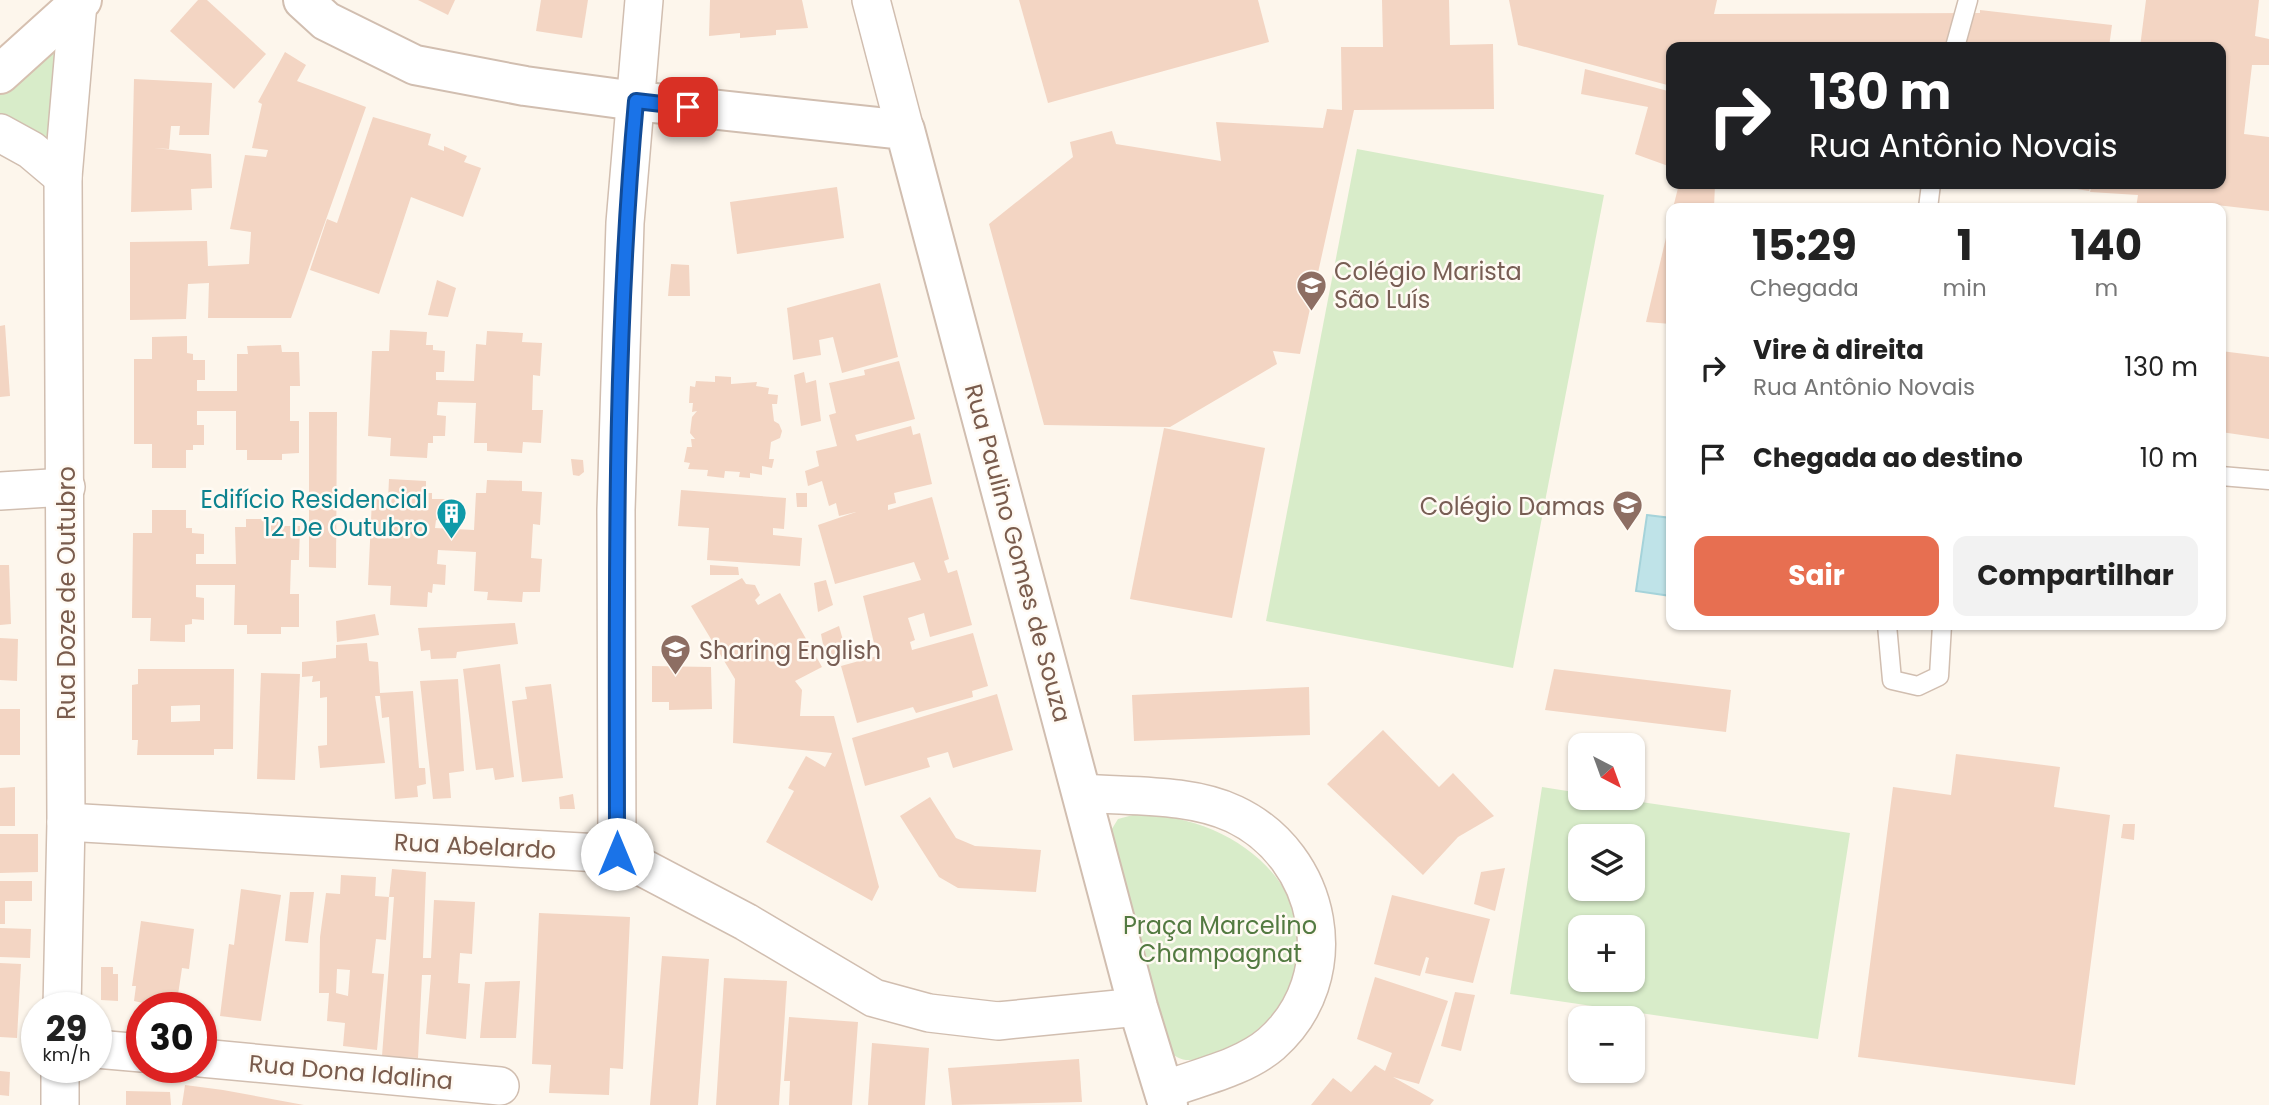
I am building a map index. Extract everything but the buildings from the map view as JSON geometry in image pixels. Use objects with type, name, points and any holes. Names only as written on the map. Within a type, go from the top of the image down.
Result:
[{"type":"street","points":[[303,0],[326,22],[415,65],[525,86],[636,101],[905,130]]},
{"type":"street","points":[[617,854],[616,510],[625,223],[644,0]]},
{"type":"street","name":"Rua Paulino Gomes de Souza","points":[[871,0],[1138,1007],[1166,1097]]},
{"type":"street","points":[[0,74],[80,1]]},
{"type":"street","name":"Rua Doze de Outubro","points":[[62,992],[66,822],[63,177],[80,1]]},
{"type":"street","points":[[0,133],[31,150],[63,177]]},
{"type":"street","points":[[0,491],[66,487]]},
{"type":"street","points":[[1083,793],[1174,800],[1206,805],[1233,814],[1258,828],[1288,859],[1307,890],[1317,931],[1317,967],[1308,992],[1292,1021],[1270,1045],[1241,1062],[1166,1097]]},
{"type":"street","name":"Rua Abelardo","points":[[66,822],[617,854],[746,922],[874,998],[929,1013],[998,1021],[1138,1007]]},
{"type":"street","name":"Rua Dona Idalina","points":[[217,1059],[500,1086]]},
{"type":"street","points":[[60,1083],[60,1105]]},
{"type":"lane","points":[[1956,42],[1968,0]]},
{"type":"lane","points":[[2226,476],[2269,480]]},
{"type":"lane","points":[[1887,630],[1892,680],[1918,686],[1940,677],[1942,630]]},
{"type":"green space","points":[[77,3],[61,178],[0,133],[0,73]]},
{"type":"green space","points":[[1357,149],[1604,195],[1513,668],[1266,621]]},
{"type":"green space","points":[[1542,787],[1568,791],[1568,810],[1645,810],[1645,803],[1850,833],[1818,1039],[1645,1014],[1645,1006],[1592,1006],[1510,994]]},
{"type":"green space","name":"Praça Marcelino Champagnat","points":[[1133,815],[1168,817],[1202,826],[1234,841],[1261,861],[1282,886],[1295,916],[1298,949],[1289,986],[1276,1009],[1268,1020],[1248,1037],[1225,1050],[1199,1059],[1176,1057],[1166,1047],[1110,832],[1118,819]]},
{"type":"water","points":[[1647,515],[1666,517],[1666,595],[1636,591]]},
{"type":"place","name":"Colégio Marista São Luís","points":[[1311,312]]},
{"type":"place","name":"Colégio Damas","points":[[1628,533]]},
{"type":"place","name":"Edifício Residencial 12 De Outubro","points":[[451,540]]},
{"type":"place","name":"Sharing English","points":[[676,677]]},
{"type":"route","points":[[617,854],[616,510],[625,223],[636,101],[688,107]]}]
